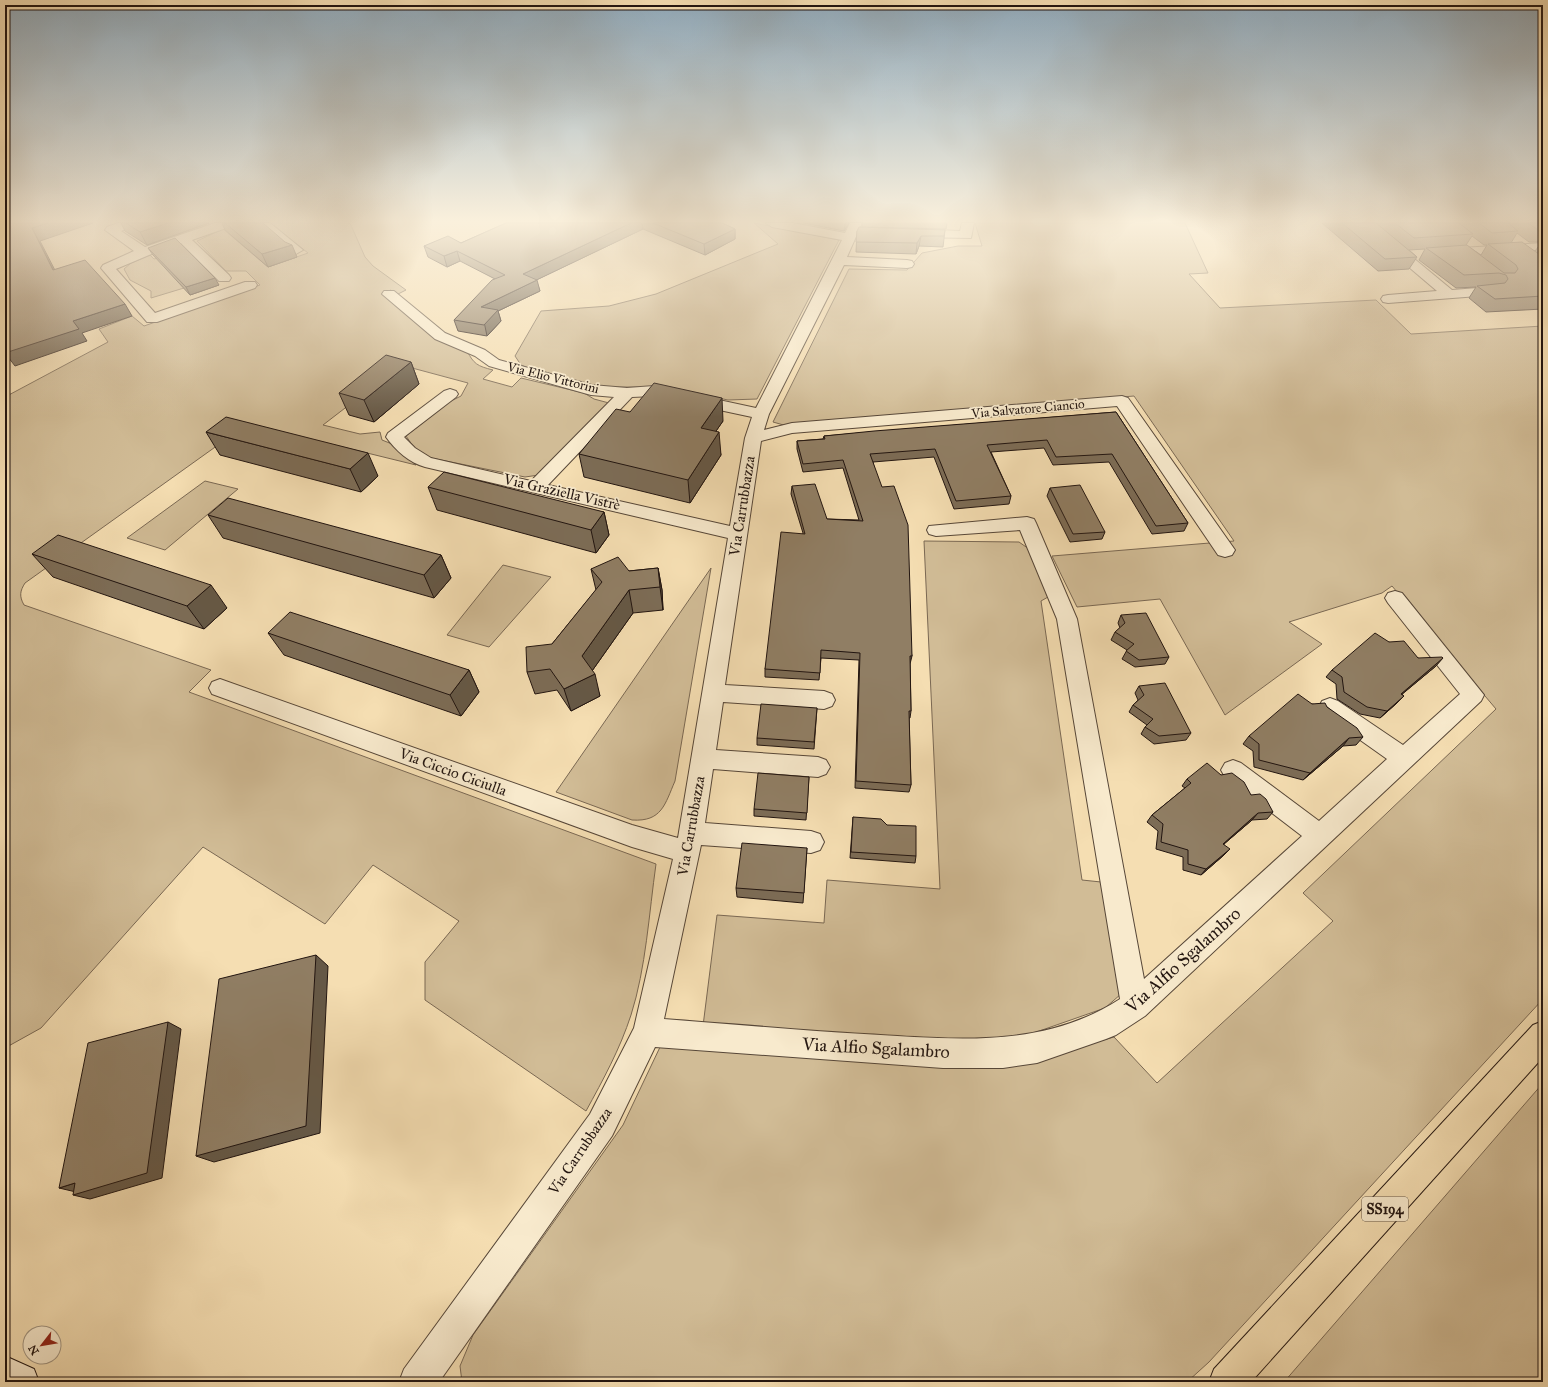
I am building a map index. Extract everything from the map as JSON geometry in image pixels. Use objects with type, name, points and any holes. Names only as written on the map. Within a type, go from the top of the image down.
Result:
[{"type":"main road","name":"SS194","points":[[1227,1382],[1543,1035]]},
{"type":"street","points":[[125,288],[152,319],[242,288]]},
{"type":"street","name":"Via Carrubbazza","points":[[417,1382],[601,1125],[647,1032],[664,962],[689,842],[753,438],[761,414],[825,288]]},
{"type":"street","points":[[1441,288],[1449,294]]},
{"type":"street","points":[[1388,299],[1491,291]]},
{"type":"street","name":"Via Elio Vittorini","points":[[389,294],[440,336],[480,353],[494,363],[591,390],[627,393],[654,391],[761,414]]},
{"type":"street","points":[[536,486],[627,393]]},
{"type":"street","name":"Via Graziella Vistrè","points":[[450,394],[394,437],[409,452],[425,462],[536,486],[737,534]]},
{"type":"street","name":"Via Salvatore Ciancio","points":[[753,438],[792,428],[1122,401],[1225,550]]},
{"type":"street","points":[[936,530],[1027,523],[1067,619],[1136,1006]]},
{"type":"street","name":"Via Alfio Sgalambro","points":[[647,1032],[840,1047],[943,1053],[1003,1053],[1037,1048],[1106,1024],[1136,1006],[1473,695],[1395,598]]},
{"type":"street","name":"Via Ciccio Ciciulla","points":[[220,688],[632,836],[689,842],[811,842]]},
{"type":"street","points":[[712,693],[824,700]]},
{"type":"street","points":[[1330,706],[1404,758]]},
{"type":"street","points":[[702,759],[818,767]]},
{"type":"street","points":[[1234,770],[1320,836]]},
{"type":"street","points":[[5,1374],[22,1382]]},
{"type":"shaded area","points":[[145,288],[184,288],[151,298],[151,291]]},
{"type":"shaded area","points":[[252,288],[403,288],[406,290],[396,295],[391,290],[382,294],[436,337],[467,351],[477,364],[493,370],[483,379],[512,387],[521,378],[584,393],[594,399],[609,403],[539,475],[525,477],[431,458],[415,449],[406,436],[449,402],[461,396],[468,383],[401,365],[323,425],[360,434],[380,432],[382,440],[392,444],[416,465],[306,438],[232,435],[25,583],[21,591],[21,599],[24,605],[211,670],[189,692],[656,864],[644,959],[631,1015],[627,1028],[605,1076],[586,1111],[425,1000],[425,962],[459,921],[373,865],[325,924],[203,847],[41,1028],[5,1048],[5,397],[108,342],[99,329],[132,316],[144,326]]},
{"type":"shaded area","points":[[671,288],[814,288],[757,399],[728,400],[665,387],[595,387],[541,373],[521,365],[515,356],[541,311],[609,306],[656,294]]},
{"type":"shaded area","points":[[840,288],[1202,288],[1220,308],[1376,300],[1411,334],[1543,326],[1543,999],[1209,1362],[1187,1382],[462,1382],[460,1366],[473,1335],[623,1125],[661,1045],[1010,1066],[1114,1037],[1157,1083],[1333,921],[1303,893],[1496,709],[1392,586],[1382,593],[1289,622],[1322,644],[1225,715],[1160,599],[1077,607],[1052,556],[1234,541],[1134,396],[787,426],[773,422]]},
{"type":"shaded area","points":[[205,481],[238,489],[165,550],[127,538]]},
{"type":"shaded area","points":[[924,541],[1019,542],[1029,549],[1048,597],[1041,601],[1082,880],[1101,882],[1121,994],[1105,1008],[1005,1043],[703,1026],[717,915],[824,923],[827,880],[940,889]]},
{"type":"shaded area","points":[[503,565],[551,577],[489,647],[447,635]]},
{"type":"shaded area","points":[[711,568],[675,781],[661,810],[650,818],[632,820],[556,792]]},
{"type":"shaded area","points":[[1543,1083],[1543,1382],[1284,1382]]},
{"type":"building","points":[[5,288],[110,288],[125,304],[73,321],[79,329],[5,353]]},
{"type":"building","points":[[485,288],[521,288],[481,307],[498,310],[484,325],[454,320]]},
{"type":"building","points":[[1479,288],[1543,288],[1543,296],[1495,299]]},
{"type":"building","points":[[386,355],[411,362],[364,400],[339,393]]},
{"type":"building","points":[[654,383],[722,398],[701,428],[719,432],[688,480],[579,454],[616,409],[630,412]]},
{"type":"building","points":[[1116,412],[1188,523],[1156,526],[1112,454],[1056,457],[1047,440],[987,445],[1011,496],[956,501],[935,449],[870,454],[882,487],[894,486],[908,525],[912,656],[910,656],[911,711],[909,711],[911,785],[856,781],[860,653],[821,650],[820,673],[765,669],[781,532],[805,534],[792,486],[815,484],[827,519],[863,521],[843,460],[803,464],[797,441],[825,439],[824,436],[874,431]]},
{"type":"building","points":[[226,417],[368,453],[350,469],[206,432]]},
{"type":"building","points":[[444,472],[604,512],[591,530],[428,487]]},
{"type":"building","points":[[1080,485],[1105,532],[1073,534],[1050,488]]},
{"type":"building","points":[[228,498],[441,555],[424,575],[208,515]]},
{"type":"building","points":[[58,535],[211,585],[187,606],[32,554]]},
{"type":"building","points":[[618,557],[629,571],[658,568],[660,587],[629,590],[582,656],[595,674],[564,689],[550,669],[527,672],[526,647],[552,644],[602,582],[591,569]]},
{"type":"building","points":[[290,612],[469,670],[450,695],[268,633]]},
{"type":"building","points":[[1146,613],[1169,657],[1139,660],[1126,651],[1134,644],[1115,632],[1125,623],[1121,615]]},
{"type":"building","points":[[1375,633],[1389,642],[1404,641],[1418,658],[1443,658],[1401,694],[1404,696],[1387,711],[1367,707],[1344,692],[1342,677],[1332,670]]},
{"type":"building","points":[[1165,683],[1191,733],[1159,736],[1145,727],[1153,719],[1133,705],[1144,695],[1139,686]]},
{"type":"building","points":[[1298,694],[1312,704],[1325,703],[1327,707],[1357,728],[1363,737],[1349,738],[1310,773],[1259,760],[1259,744],[1249,736]]},
{"type":"building","points":[[761,704],[817,708],[814,742],[757,738]]},
{"type":"building","points":[[1207,763],[1221,775],[1232,773],[1244,782],[1251,795],[1260,794],[1266,799],[1273,812],[1258,813],[1223,844],[1230,849],[1206,869],[1188,864],[1188,850],[1161,842],[1163,824],[1152,815],[1191,783],[1187,779]]},
{"type":"building","points":[[758,773],[809,777],[807,813],[754,809]]},
{"type":"building","points":[[853,817],[881,819],[887,825],[916,826],[916,856],[851,852]]},
{"type":"building","points":[[742,843],[807,848],[804,893],[736,888]]},
{"type":"building","points":[[316,955],[306,1126],[196,1156],[219,979]]},
{"type":"building","points":[[168,1022],[147,1173],[73,1195],[75,1183],[59,1188],[88,1043]]}]
